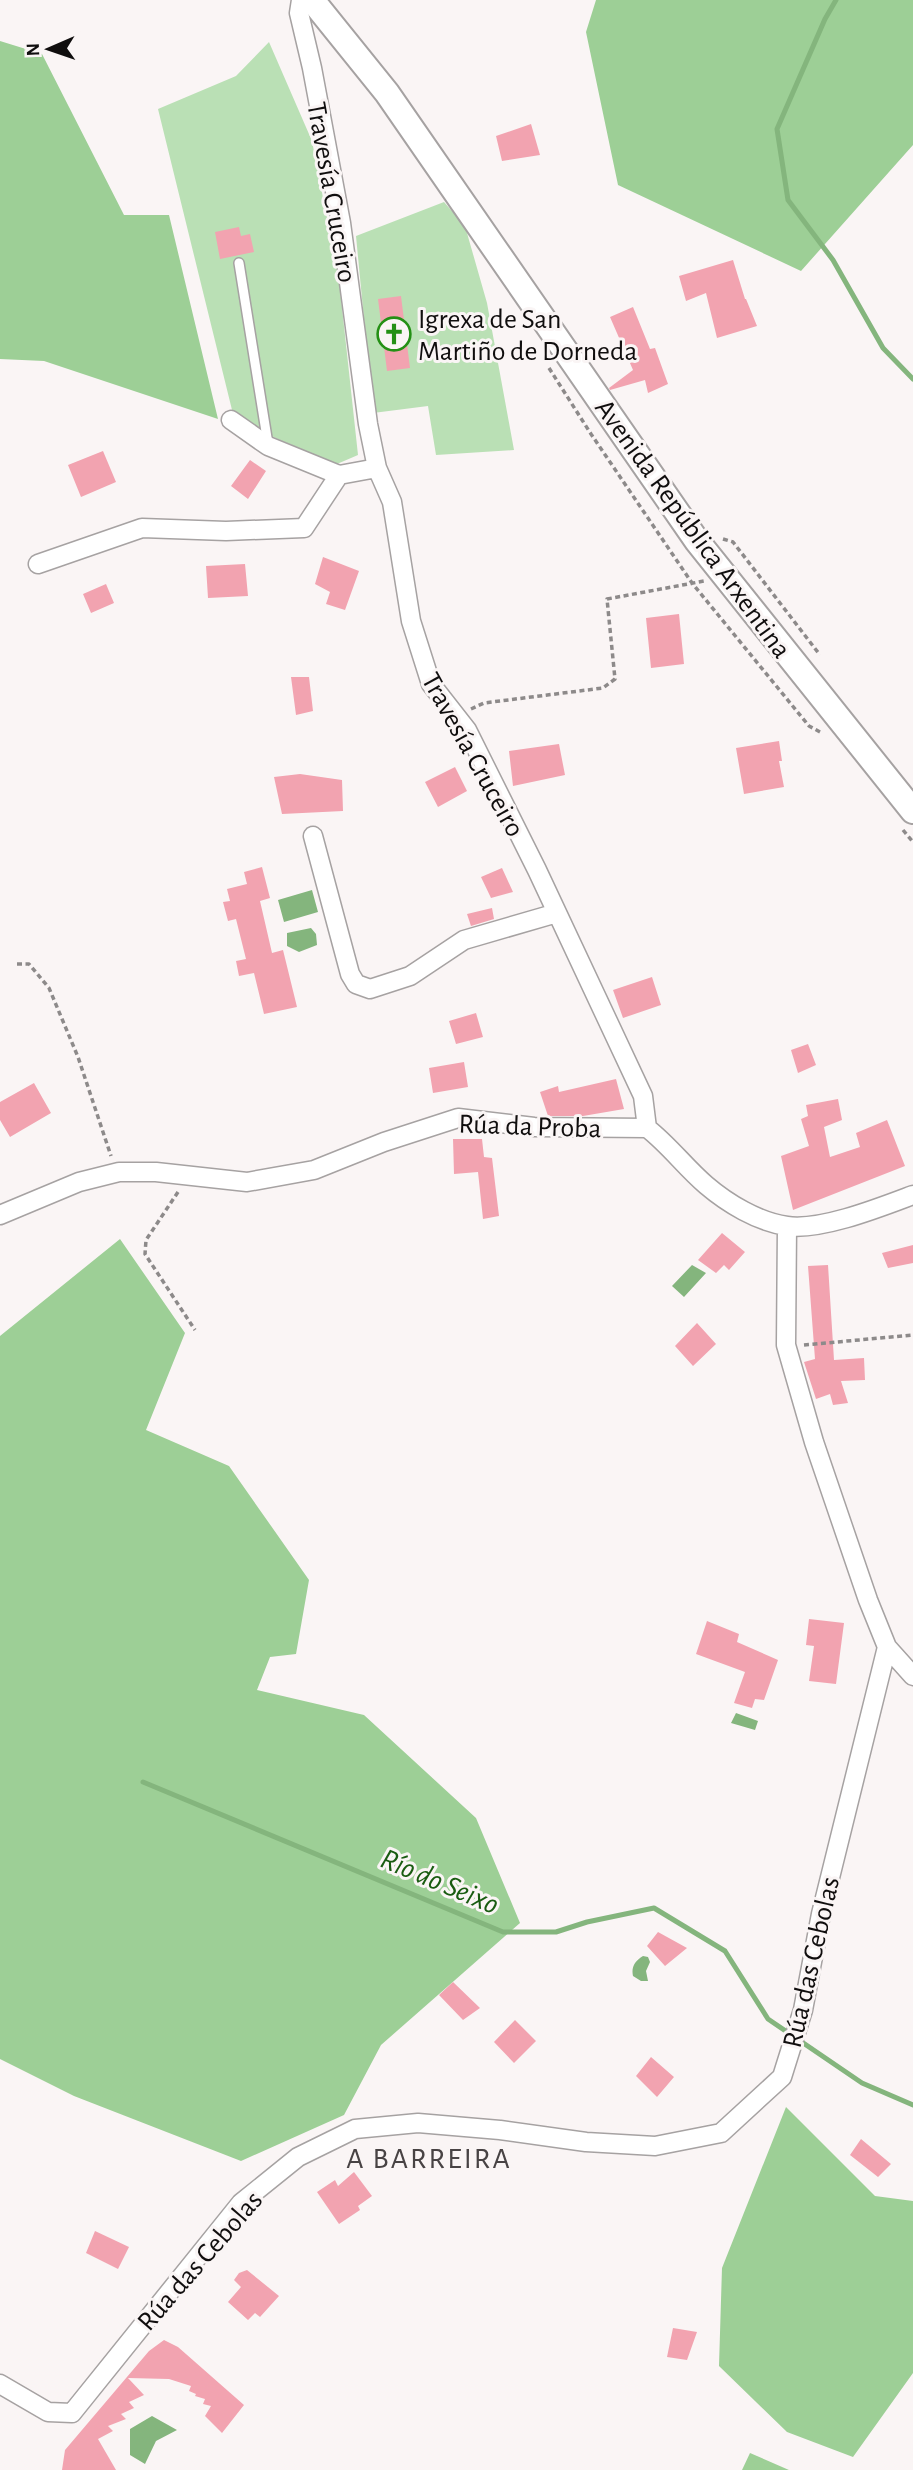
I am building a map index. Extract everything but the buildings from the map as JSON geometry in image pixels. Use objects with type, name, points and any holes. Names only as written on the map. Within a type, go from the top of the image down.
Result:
[{"type":"main road","name":"Avenida República Arxentina","points":[[312,0],[387,93],[720,572],[913,811]]},
{"type":"street","name":"Travesía Cruceiro","points":[[301,0],[299,13],[341,223],[368,424],[377,468],[392,502],[411,621],[430,684],[467,730],[557,913],[643,1096],[647,1128]]},
{"type":"street","points":[[231,420],[268,446],[339,475],[377,468]]},
{"type":"street","points":[[38,564],[142,528],[226,531],[304,528],[339,475]]},
{"type":"street","points":[[313,836],[350,974],[356,984],[370,989],[410,976],[464,940],[557,913]]},
{"type":"street","name":"Rúa da Proba","points":[[0,1215],[79,1182],[119,1172],[156,1172],[247,1182],[314,1170],[384,1142],[458,1118],[534,1127],[647,1128]]},
{"type":"street","points":[[647,1128],[661,1138],[706,1185],[737,1208],[788,1226],[817,1225],[913,1195]]},
{"type":"street","points":[[788,1226],[786,1345],[814,1442],[868,1600],[887,1647],[913,1676]]},
{"type":"street","name":"Rúa das Cebolas","points":[[0,2384],[48,2412],[72,2413],[241,2203],[298,2157],[355,2129],[418,2123],[500,2130],[586,2142],[655,2146],[721,2133],[782,2077],[803,2010],[821,1914],[887,1647]]},
{"type":"lane","points":[[239,263],[268,446]]},
{"type":"path","points":[[714,538],[733,541],[820,655]]},
{"type":"path","points":[[456,716],[484,703],[603,688],[615,679],[607,599],[708,580],[720,572]]},
{"type":"path","points":[[17,964],[29,964],[49,988],[78,1057],[106,1145],[119,1172]]},
{"type":"path","points":[[187,1177],[146,1240],[145,1254],[195,1329]]},
{"type":"path","points":[[786,1345],[913,1335]]},
{"type":"shaded area","points":[[596,0],[913,0],[913,145],[801,271],[618,185],[586,32]]},
{"type":"shaded area","points":[[0,41],[42,54],[124,215],[169,215],[218,419],[44,361],[0,359]]},
{"type":"shaded area","points":[[269,42],[312,141],[339,280],[358,455],[337,464],[234,418],[158,109],[236,76]]},
{"type":"shaded area","points":[[444,202],[465,226],[487,303],[514,450],[436,455],[428,406],[373,413],[356,236]]},
{"type":"shaded area","points":[[312,890],[318,912],[284,922],[278,900]]},
{"type":"shaded area","points":[[311,928],[316,934],[317,945],[299,952],[287,946],[287,933]]},
{"type":"shaded area","points":[[120,1239],[185,1333],[146,1430],[229,1466],[309,1580],[296,1654],[270,1657],[257,1690],[364,1715],[476,1818],[520,1923],[381,2045],[344,2115],[241,2161],[74,2096],[0,2059],[0,1336]]},
{"type":"shaded area","points":[[692,1265],[706,1273],[684,1297],[672,1286]]},
{"type":"shaded area","points":[[736,1713],[758,1721],[755,1730],[731,1723]]},
{"type":"shaded area","points":[[643,1956],[648,1957],[650,1962],[646,1971],[648,1981],[641,1981],[633,1976],[634,1965]]},
{"type":"shaded area","points":[[786,2107],[875,2196],[913,2201],[913,2373],[853,2457],[787,2432],[719,2366],[722,2268]]},
{"type":"shaded area","points":[[152,2416],[177,2430],[156,2441],[145,2464],[130,2455],[130,2429]]},
{"type":"shaded area","points":[[750,2453],[789,2470],[742,2470]]},
{"type":"waterway","points":[[836,0],[825,19],[777,129],[788,200],[833,260],[883,348],[913,379]]},
{"type":"waterway","name":"Río do Seixo","points":[[143,1782],[503,1932],[556,1932],[587,1922],[654,1908],[725,1951],[768,2019],[862,2083],[913,2105]]},
{"type":"place","name":"Igrexa de San Martiño de Dorneda","points":[[394,334]]},
{"type":"district","name":"A BARREIRA","points":[[429,2158]]}]
